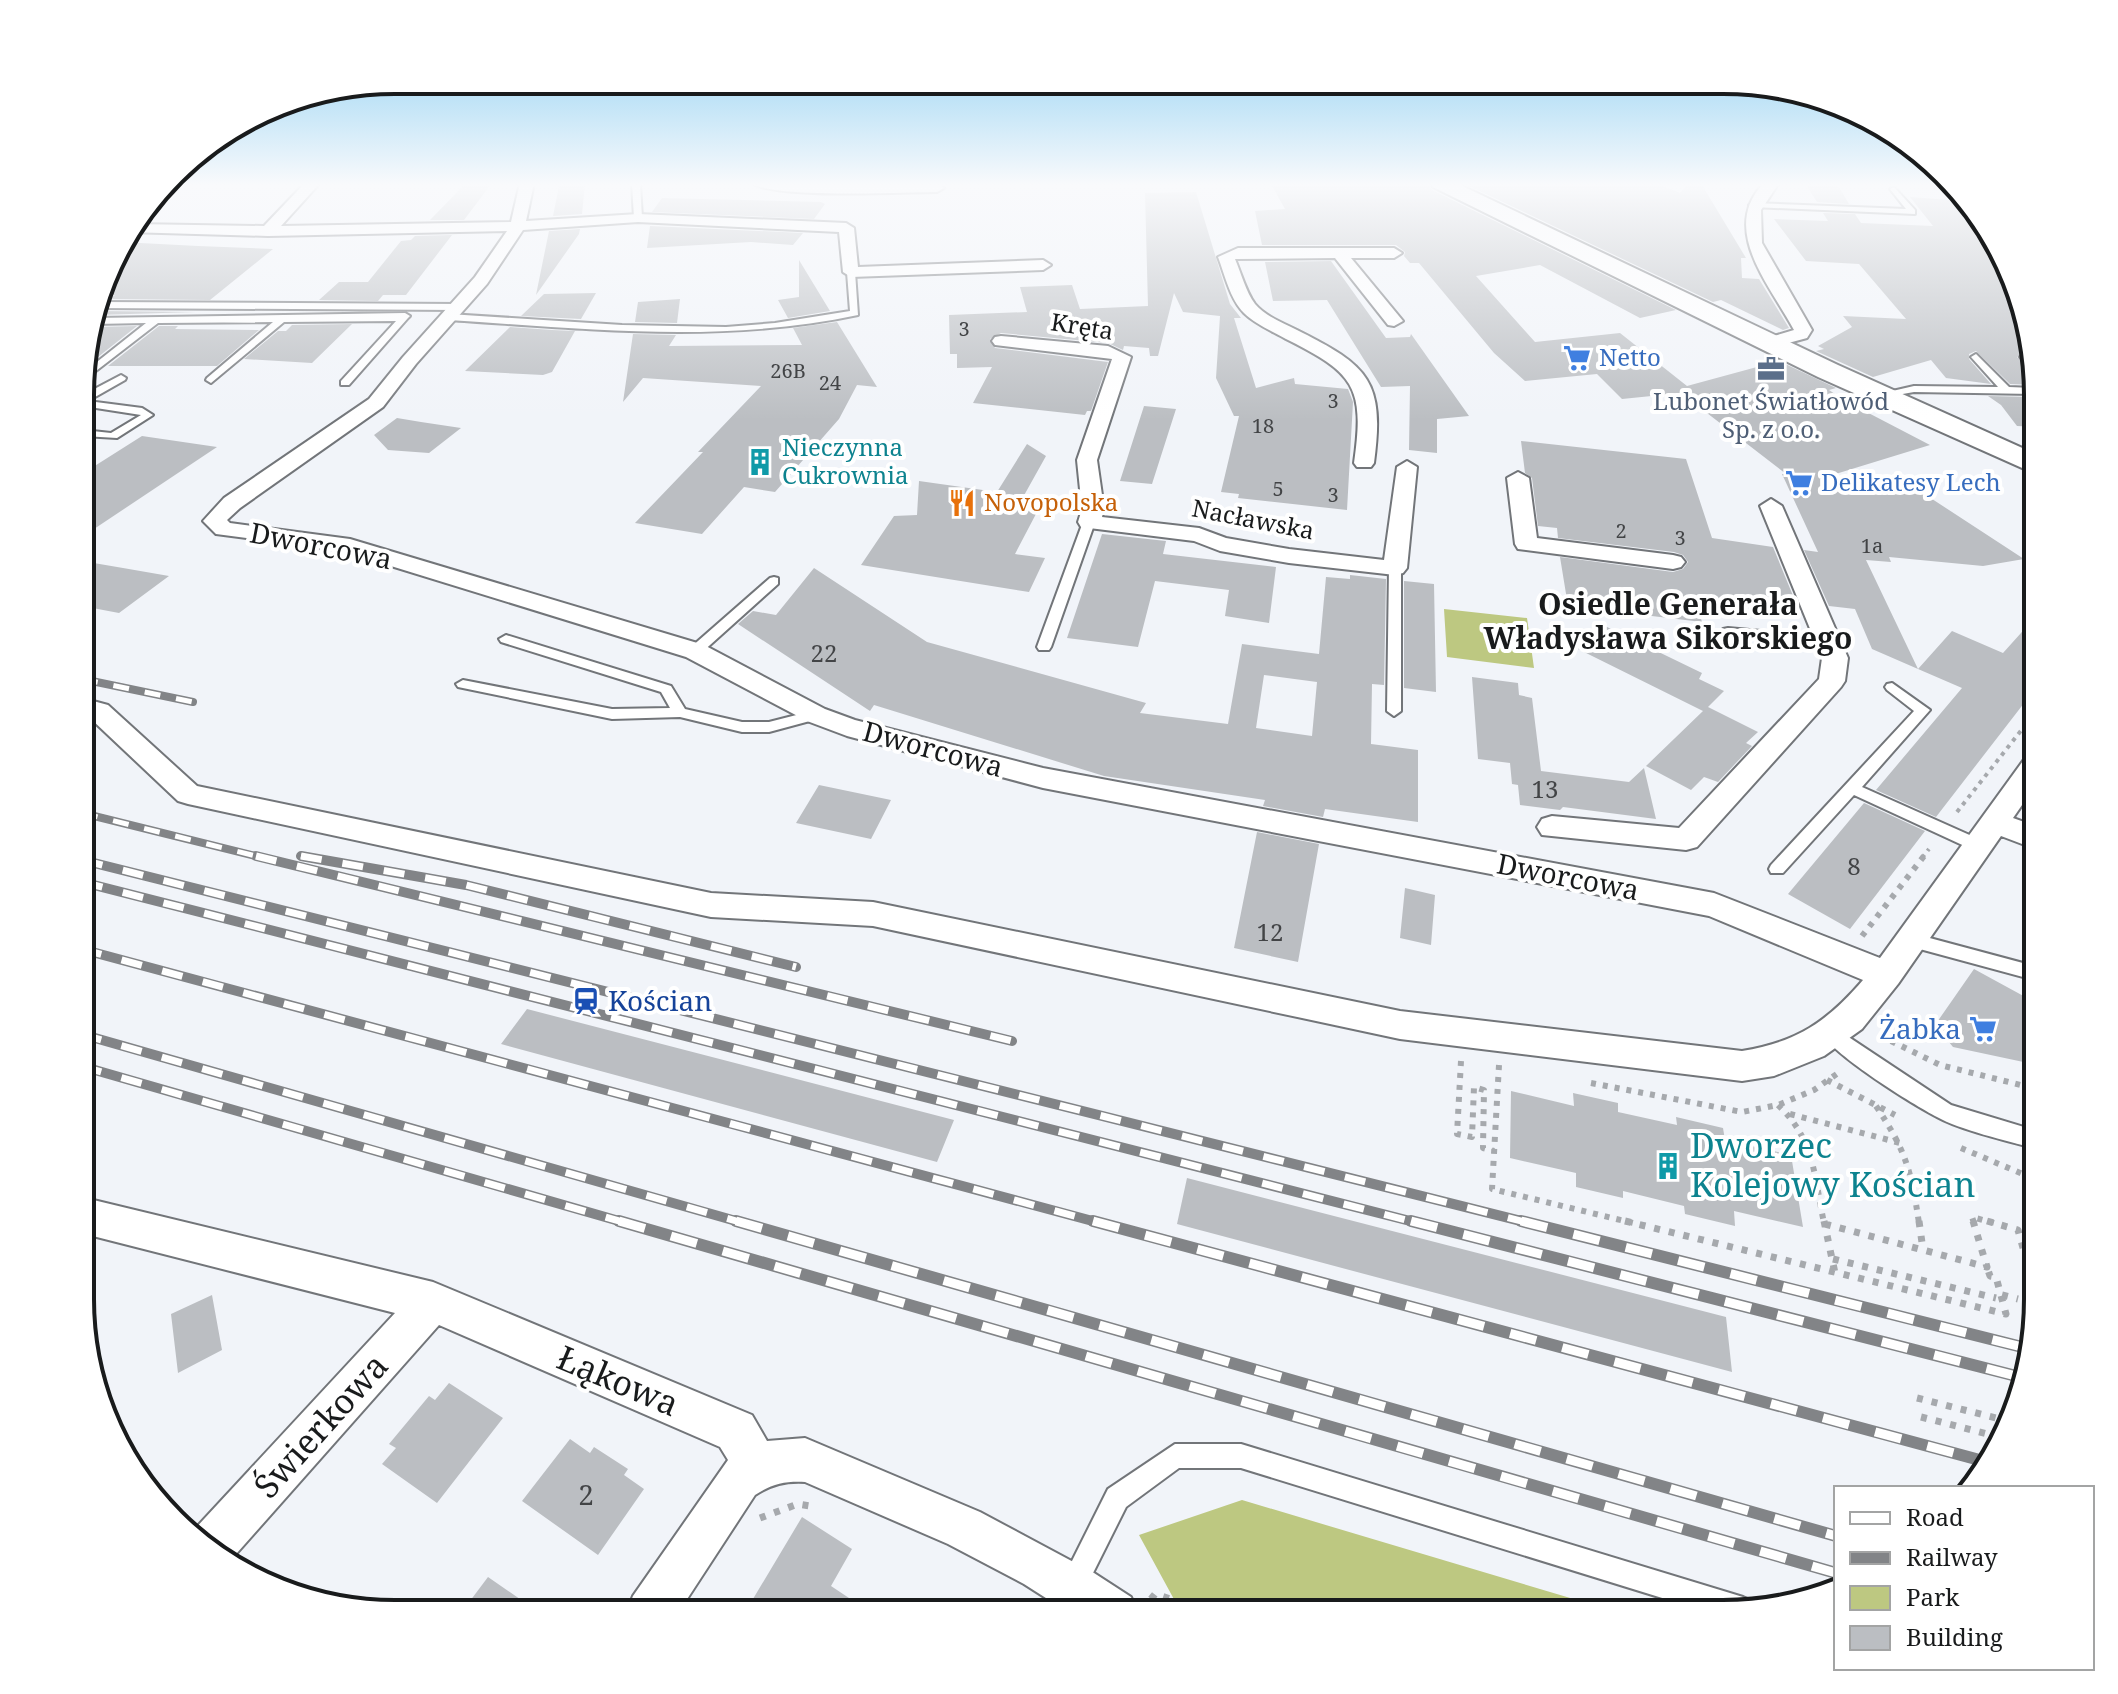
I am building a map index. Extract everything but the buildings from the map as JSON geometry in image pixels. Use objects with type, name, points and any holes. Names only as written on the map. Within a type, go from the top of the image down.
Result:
[{"type":"street","points":[[454,312],[492,262]]},
{"type":"street","points":[[850,262],[851,272],[1043,265]]},
{"type":"street","points":[[1228,262],[1245,303],[1252,311],[1332,357],[1360,384],[1369,413],[1364,463]]},
{"type":"street","points":[[1346,262],[1394,321]]},
{"type":"street","points":[[1603,262],[1880,395],[2024,460]]},
{"type":"street","points":[[1765,262],[1803,330],[1801,334],[1770,343]]},
{"type":"street","name":"Dworcowa","points":[[454,312],[388,384],[376,403],[232,503],[214,521],[224,529],[342,544],[695,651],[816,715],[847,727],[1043,778],[1714,905],[1886,975]]},
{"type":"street","name":"Kręta","points":[[1001,341],[1108,351],[1122,357],[1087,460],[1093,509],[1089,522]]},
{"type":"street","points":[[1395,568],[1407,467]]},
{"type":"street","points":[[1518,478],[1526,544],[1673,562]]},
{"type":"street","points":[[1552,827],[1686,839],[1832,681],[1835,658],[1771,506]]},
{"type":"street","name":"Nacławska","points":[[1089,522],[1199,535],[1220,544],[1289,556],[1395,568]]},
{"type":"street","points":[[94,710],[99,711],[188,794],[711,905],[873,914],[1400,1025],[1742,1066],[1774,1061],[1812,1046],[1832,1034],[1859,1009],[2024,781]]},
{"type":"street","points":[[1986,834],[2024,838]]},
{"type":"street","name":"Łąkowa","points":[[94,1218],[433,1302],[736,1431],[757,1466]]},
{"type":"street","name":"Świerkowa","points":[[216,1541],[433,1302]]},
{"type":"street","points":[[658,1600],[739,1479],[757,1466],[779,1457],[805,1460],[969,1529],[1074,1585],[1110,1600]]},
{"type":"lane","points":[[108,305],[420,306],[604,327],[728,330],[773,327],[855,313],[851,272]]},
{"type":"lane","points":[[345,383],[402,318],[420,306]]},
{"type":"lane","points":[[103,321],[402,318]]},
{"type":"lane","points":[[211,380],[281,320]]},
{"type":"lane","points":[[96,368],[155,321]]},
{"type":"lane","points":[[1976,357],[2006,390]]},
{"type":"lane","points":[[94,394],[121,378]]},
{"type":"lane","points":[[1880,395],[1914,389],[2024,391]]},
{"type":"lane","points":[[94,403],[142,411],[148,415],[113,436],[94,434]]},
{"type":"lane","points":[[1044,647],[1089,522]]},
{"type":"lane","points":[[1394,711],[1395,568]]},
{"type":"lane","points":[[695,651],[774,581]]},
{"type":"lane","points":[[1728,632],[1827,641]]},
{"type":"lane","points":[[506,639],[666,689],[680,712]]},
{"type":"lane","points":[[463,684],[612,714],[680,712],[742,727],[769,727],[816,715]]},
{"type":"lane","points":[[1777,869],[1923,710],[1892,687]]},
{"type":"lane","points":[[1851,788],[1986,834]]},
{"type":"lane","points":[[1911,940],[2024,970]]},
{"type":"lane","points":[[1832,1034],[1860,1057],[1945,1112],[2024,1136]]},
{"type":"lane","points":[[1074,1585],[1117,1498],[1175,1456],[1241,1456],[1710,1600]]},
{"type":"path","points":[[1886,1038],[1940,1065],[2024,1086]]},
{"type":"path","points":[[1462,1056],[1457,1134],[1472,1137],[1474,1087],[1484,1090],[1483,1148],[1494,1151]]},
{"type":"path","points":[[1499,1064],[1492,1189],[2006,1314],[1996,1277],[1990,1276],[1972,1217],[2018,1230],[2024,1251]]},
{"type":"path","points":[[1778,1105],[1807,1141],[1835,1273]]},
{"type":"path","points":[[1875,1105],[1901,1144],[1913,1181],[1923,1250]]},
{"type":"path","points":[[1787,1113],[1901,1144]]},
{"type":"path","points":[[1825,1224],[1987,1267]]},
{"type":"path","points":[[1833,1259],[2018,1299]]},
{"type":"path","points":[[1917,1398],[1999,1419]]},
{"type":"path","points":[[1921,1417],[1991,1435]]},
{"type":"path","points":[[722,1502],[759,1518],[798,1504],[823,1509]]},
{"type":"path","points":[[1145,1600],[1155,1594],[1173,1600]]},
{"type":"green space","points":[[1444,609],[1527,618],[1534,668],[1447,657]]},
{"type":"green space","points":[[1242,1500],[1577,1600],[1174,1600],[1139,1535]]},
{"type":"railway","points":[[94,681],[193,702]]},
{"type":"railway","points":[[94,816],[264,858]]},
{"type":"railway","points":[[256,856],[1012,1041]]},
{"type":"railway","points":[[310,858],[301,856],[466,885],[796,967]]},
{"type":"railway","points":[[94,863],[1529,1223]]},
{"type":"railway","points":[[94,885],[1418,1223]]},
{"type":"railway","points":[[94,952],[1100,1223]]},
{"type":"railway","points":[[94,1038],[738,1222]]},
{"type":"railway","points":[[94,1070],[626,1223]]},
{"type":"railway","points":[[619,1221],[1834,1572]]},
{"type":"railway","points":[[1093,1221],[1977,1459]]},
{"type":"railway","points":[[1411,1221],[2014,1376]]},
{"type":"railway","points":[[1521,1221],[2020,1346]]},
{"type":"railway","points":[[738,1222],[743,1223]]},
{"type":"railway","points":[[738,1222],[1834,1535]]},
{"type":"place","name":"Netto","points":[[1577,358]]},
{"type":"place","name":"Lubonet Światłowód Sp. z o.o.","points":[[1771,369]]},
{"type":"place","name":"Nieczynna Cukrownia","points":[[760,462]]},
{"type":"place","name":"Delikatesy Lech","points":[[1799,483]]},
{"type":"place","name":"Novopolska","points":[[962,503]]},
{"type":"place","name":"Kościan","points":[[586,1001]]},
{"type":"place","name":"Żabka","points":[[1983,1029]]},
{"type":"place","name":"Dworzec Kolejowy Kościan","points":[[1668,1166]]},
{"type":"district","name":"Osiedle Generała Władysława Sikorskiego","points":[[1668,622]]}]
